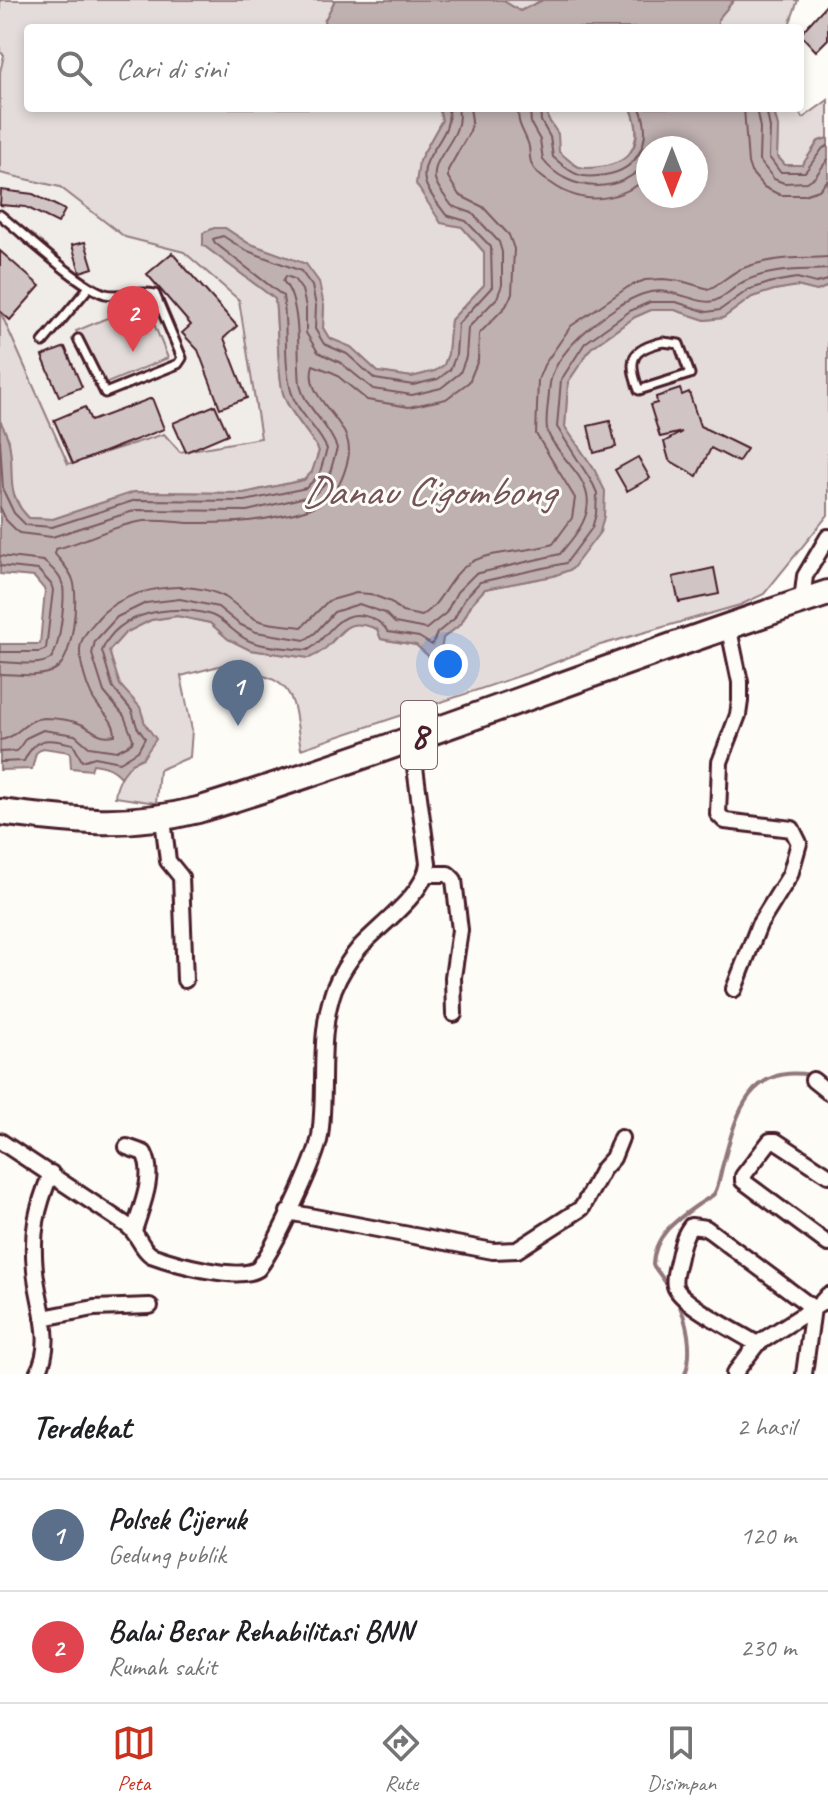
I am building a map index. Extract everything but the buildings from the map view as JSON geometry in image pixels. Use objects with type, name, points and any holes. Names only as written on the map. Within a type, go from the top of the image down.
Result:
[{"type":"highway","name":"8","points":[[0,812],[87,823],[163,819],[229,801],[728,625],[828,593]]},
{"type":"street","points":[[802,601],[805,576],[823,554],[828,537]]},
{"type":"street","points":[[728,625],[740,682],[740,701],[738,715],[720,762],[718,814],[725,821],[792,829],[799,843],[790,875],[759,925],[734,989]]},
{"type":"street","points":[[0,1141],[134,1231],[142,1247],[151,1255],[243,1275],[258,1269],[313,1159],[320,1136],[322,1058],[335,988],[353,956],[418,889],[427,874],[411,738]]},
{"type":"street","points":[[163,819],[168,861],[181,877],[185,980]]},
{"type":"street","points":[[427,874],[448,874],[454,880],[460,930],[453,977],[454,1014]]},
{"type":"street","points":[[813,1080],[828,1092]]},
{"type":"street","points":[[288,1212],[493,1251],[517,1250],[582,1208],[603,1169],[613,1158],[621,1138]]},
{"type":"street","points":[[828,1175],[776,1141],[770,1141],[743,1176],[743,1181],[828,1244]]},
{"type":"street","points":[[127,1147],[144,1153],[150,1167],[134,1231]]},
{"type":"street","points":[[37,1374],[47,1344],[35,1271],[35,1234],[37,1208],[51,1173]]},
{"type":"street","points":[[757,1344],[692,1304],[676,1289],[674,1280],[684,1236],[691,1226],[706,1228],[824,1300]]},
{"type":"street","points":[[734,1374],[757,1344],[824,1300]]},
{"type":"street","points":[[804,1374],[824,1300]]},
{"type":"street","points":[[43,1318],[94,1308],[150,1306]]},
{"type":"lane","points":[[0,215],[89,287],[113,295],[155,294],[182,358],[178,364],[105,393],[78,339]]},
{"type":"lane","points":[[43,342],[89,287]]},
{"type":"lane","points":[[663,342],[679,344],[690,374],[666,383],[639,390],[633,367],[637,351],[663,342]]},
{"type":"shaded area","points":[[0,0],[335,0],[324,24],[24,24],[24,112],[440,112],[442,120],[419,161],[462,227],[484,252],[484,285],[451,320],[444,365],[435,371],[412,377],[378,372],[351,347],[329,338],[323,328],[324,306],[306,264],[248,243],[225,228],[203,245],[275,299],[283,393],[319,451],[312,472],[304,480],[244,493],[134,492],[53,519],[29,518],[11,488],[9,440],[0,421],[0,311],[68,464],[164,434],[180,452],[261,438],[239,300],[184,252],[125,237],[60,187],[0,173],[0,72],[4,55],[0,52]]},
{"type":"shaded area","points":[[502,0],[543,0],[520,11]]},
{"type":"shaded area","points":[[734,0],[798,0],[789,24],[718,24],[718,19]]},
{"type":"shaded area","points":[[828,100],[828,138],[818,141],[802,166],[785,165],[777,156],[778,127],[774,112],[798,112],[803,118]]},
{"type":"shaded area","points":[[548,112],[632,112],[636,127],[630,153],[605,167],[579,167],[558,152],[558,134],[548,119]]},
{"type":"shaded area","points":[[0,173],[60,187],[125,237],[184,252],[239,300],[261,438],[180,452],[164,434],[68,464],[0,311]]},
{"type":"shaded area","points":[[797,286],[817,291],[828,286],[828,515],[764,594],[740,605],[597,646],[531,672],[301,749],[294,708],[286,689],[278,682],[250,673],[242,660],[181,676],[192,730],[190,757],[159,770],[156,803],[115,797],[141,742],[144,723],[139,708],[119,682],[109,651],[125,633],[151,620],[177,616],[210,623],[228,639],[250,650],[309,658],[347,627],[358,624],[377,629],[381,639],[416,645],[435,661],[440,656],[443,638],[461,624],[472,603],[485,589],[553,576],[572,569],[600,531],[594,469],[565,427],[568,382],[591,348],[635,317],[651,310],[675,310],[705,320],[723,318],[752,297]]},
{"type":"shaded area","points":[[145,302],[168,358],[100,386],[76,331]]},
{"type":"water","points":[[335,0],[502,0],[520,11],[543,0],[734,0],[718,19],[718,24],[324,22]]},
{"type":"water","name":"Danau Cigombong","points":[[440,112],[548,112],[548,119],[558,134],[559,152],[581,168],[620,161],[628,155],[636,140],[636,208],[708,208],[708,136],[636,136],[632,112],[774,112],[778,127],[777,156],[785,165],[802,165],[819,141],[828,138],[828,286],[817,291],[797,286],[774,290],[752,297],[723,318],[705,320],[675,310],[651,310],[635,317],[591,348],[568,382],[565,427],[605,491],[600,532],[572,569],[553,576],[485,589],[472,603],[461,624],[443,638],[440,656],[435,662],[416,645],[381,639],[377,629],[363,625],[345,628],[319,653],[309,658],[250,650],[228,639],[210,623],[177,616],[151,620],[125,633],[109,651],[120,685],[140,707],[145,724],[156,739],[143,758],[132,763],[121,777],[112,769],[93,764],[91,770],[71,768],[70,752],[43,748],[36,753],[32,769],[0,770],[0,644],[40,644],[45,590],[34,577],[0,574],[0,421],[10,450],[13,489],[29,518],[53,519],[134,492],[244,493],[304,480],[312,472],[319,451],[283,393],[275,299],[203,245],[203,233],[214,228],[225,228],[248,243],[306,264],[319,282],[324,306],[323,328],[329,338],[351,347],[378,372],[412,377],[435,371],[444,365],[451,320],[484,285],[484,252],[462,227],[441,223],[416,184],[419,161],[442,120]]},
{"type":"waterway","points":[[669,1287],[653,1265],[657,1245],[675,1222],[714,1194],[733,1129],[748,1098],[758,1086],[772,1078],[789,1074],[810,1075]]},
{"type":"waterway","points":[[676,1298],[688,1335],[689,1355],[685,1374]]},
{"type":"place","name":"Balai Besar Rehabilitasi BNN","points":[[133,352]]},
{"type":"place","name":"Polsek Cijeruk","points":[[238,726]]}]
